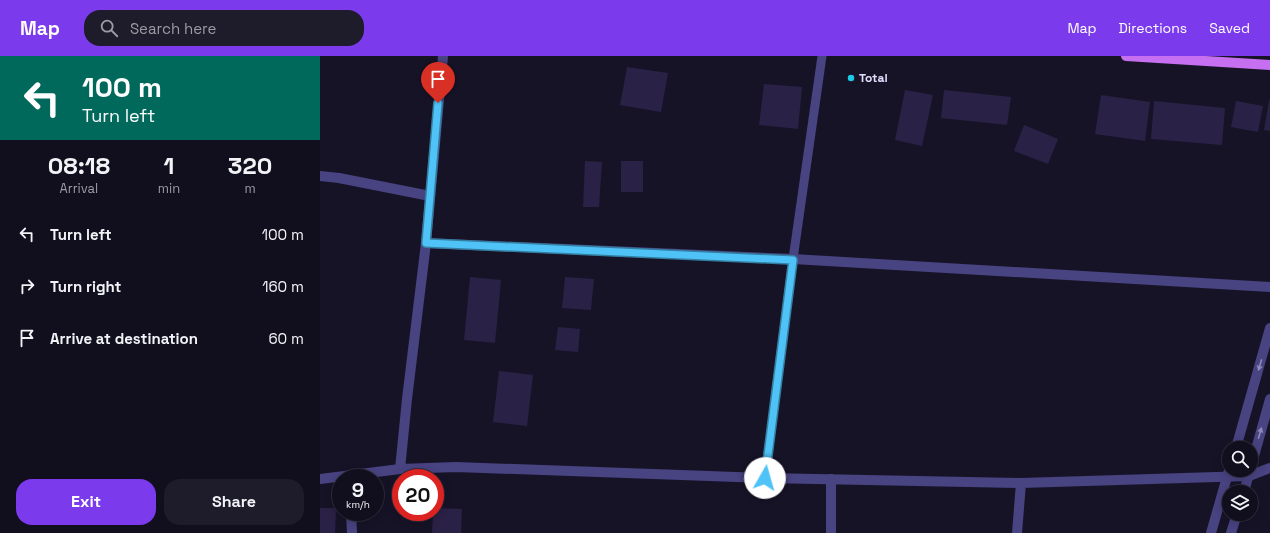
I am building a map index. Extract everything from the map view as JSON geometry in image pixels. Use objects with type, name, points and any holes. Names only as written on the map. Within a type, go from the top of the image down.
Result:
[{"type":"main road","points":[[1126,56],[1270,65]]},
{"type":"street","points":[[443,56],[426,243],[400,469],[456,467],[513,468],[765,478],[1021,483],[1222,473]]},
{"type":"street","points":[[320,176],[339,178],[430,196]]},
{"type":"street","points":[[426,243],[793,260],[1270,287]]},
{"type":"street","points":[[1238,441],[1270,328]]},
{"type":"street","points":[[1258,442],[1270,399]]},
{"type":"street","points":[[1258,470],[1270,468]]},
{"type":"street","points":[[1211,533],[1227,477]]},
{"type":"street","points":[[320,479],[332,478]]},
{"type":"street","points":[[831,479],[831,533]]},
{"type":"street","points":[[1016,533],[1021,483]]},
{"type":"street","points":[[351,521],[352,533]]},
{"type":"street","points":[[1231,533],[1235,521]]},
{"type":"lane","points":[[765,478],[793,260],[822,56]]},
{"type":"building","points":[[627,67],[668,73],[661,112],[620,105]]},
{"type":"building","points":[[764,84],[802,87],[798,129],[759,125]]},
{"type":"building","points":[[905,90],[933,95],[922,146],[895,140]]},
{"type":"building","points":[[944,90],[1011,97],[1007,125],[941,118]]},
{"type":"building","points":[[1101,95],[1150,102],[1145,141],[1095,134]]},
{"type":"building","points":[[1270,100],[1270,131],[1264,130]]},
{"type":"building","points":[[1154,101],[1225,108],[1222,145],[1151,139]]},
{"type":"building","points":[[1236,101],[1263,106],[1258,132],[1231,127]]},
{"type":"building","points":[[1024,125],[1058,139],[1048,164],[1014,151]]},
{"type":"building","points":[[585,161],[602,162],[599,207],[583,207]]},
{"type":"building","points":[[621,161],[643,161],[643,192],[621,192]]},
{"type":"building","points":[[470,277],[501,280],[495,343],[464,340]]},
{"type":"building","points":[[565,277],[594,279],[591,310],[562,308]]},
{"type":"building","points":[[558,327],[580,329],[578,352],[555,350]]},
{"type":"building","points":[[499,371],[533,375],[527,426],[493,422]]},
{"type":"building","points":[[320,508],[332,508],[332,521],[335,521],[335,533],[320,533]]},
{"type":"building","points":[[444,508],[462,509],[461,533],[432,533],[433,521],[444,521]]},
{"type":"place","name":"Total","points":[[851,78]]},
{"type":"route","points":[[438,103],[426,243],[793,260],[765,478]]}]
